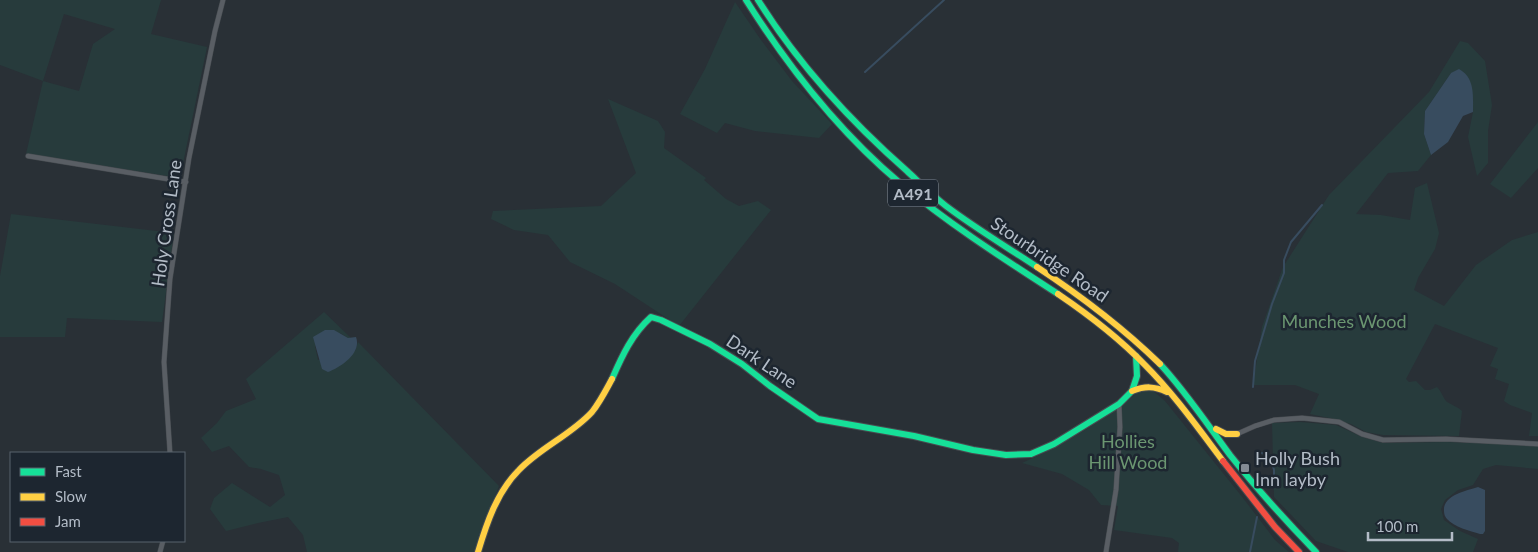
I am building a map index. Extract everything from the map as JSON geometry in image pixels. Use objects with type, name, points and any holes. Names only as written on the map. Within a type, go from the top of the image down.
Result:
[{"type":"main road","name":"Stourbridge Road","points":[[746,0],[763,29],[802,82],[835,120],[886,170],[925,203],[994,253],[1096,320],[1136,356],[1172,395],[1244,490],[1299,552]]},
{"type":"main road","name":"Stourbridge Road","points":[[758,0],[813,77],[844,112],[882,150],[955,212],[1072,289],[1111,320],[1167,372],[1232,457],[1273,506],[1316,552]]},
{"type":"main road","name":"Dark Lane","points":[[478,552],[485,529],[500,495],[520,468],[582,422],[599,402],[638,328],[651,318],[661,320],[710,344],[742,364],[818,419],[914,436],[973,450],[1006,455],[1031,454],[1054,444],[1119,404],[1132,391]]},
{"type":"main road","points":[[1132,391],[1137,376],[1136,356]]},
{"type":"main road","points":[[1132,391],[1151,386],[1172,395]]},
{"type":"main road","points":[[1207,423],[1227,436],[1238,434]]},
{"type":"main road","points":[[1232,457],[1233,446],[1238,434]]},
{"type":"street","name":"Holy Cross Lane","points":[[170,452],[164,362],[170,279],[186,182],[215,31],[223,0]]},
{"type":"street","points":[[28,156],[186,182]]},
{"type":"street","points":[[1106,552],[1116,490],[1120,428],[1119,404]]},
{"type":"street","points":[[1238,434],[1274,420],[1302,418],[1339,422],[1362,434],[1383,440],[1446,439],[1538,444]]},
{"type":"green space","points":[[0,0],[161,0],[151,34],[207,47],[180,178],[26,154],[43,81],[0,65]],"holes":[[[64,14],[115,29],[93,44],[79,91],[43,81]]]},
{"type":"green space","points":[[735,2],[792,81],[832,124],[819,138],[755,131],[725,123],[717,133],[680,114],[705,69]]},
{"type":"green space","name":"Munches Wood","points":[[1460,41],[1468,43],[1485,61],[1492,105],[1488,131],[1488,163],[1477,176],[1468,137],[1473,112],[1451,73],[1425,111],[1424,134],[1431,155],[1418,171],[1388,173],[1356,214],[1381,215],[1410,220],[1415,188],[1427,183],[1439,233],[1435,249],[1418,278],[1414,290],[1444,306],[1476,265],[1512,240],[1538,232],[1538,436],[1529,436],[1532,413],[1504,401],[1509,384],[1495,379],[1498,369],[1490,366],[1498,348],[1435,324],[1406,379],[1409,382],[1416,381],[1425,390],[1437,387],[1447,402],[1462,411],[1459,436],[1383,435],[1366,432],[1351,424],[1310,414],[1319,394],[1295,385],[1253,385],[1262,327],[1283,267],[1329,195],[1429,92]]},
{"type":"green space","points":[[608,99],[658,121],[665,132],[664,148],[706,178],[704,180],[726,199],[739,206],[758,201],[771,210],[679,326],[615,284],[570,262],[548,235],[514,230],[491,219],[493,211],[601,206],[636,173]]},
{"type":"green space","points":[[1538,122],[1538,168],[1511,198],[1490,184]]},
{"type":"green space","points":[[11,214],[174,233],[162,322],[67,318],[65,337],[0,337],[0,276]]},
{"type":"green space","points":[[324,312],[352,339],[340,333],[315,346],[318,360],[355,351],[358,342],[499,486],[474,552],[307,552],[303,535],[288,517],[226,531],[210,509],[214,498],[232,483],[270,507],[285,495],[279,475],[249,467],[229,446],[212,452],[201,438],[217,423],[226,411],[256,399],[246,379]]},
{"type":"green space","name":"Hollies Hill Wood","points":[[1143,388],[1151,389],[1165,401],[1275,540],[1289,552],[1178,552],[1179,543],[1172,538],[1114,530],[1118,506],[1101,505],[1089,490],[1062,474],[1022,463],[1085,430]]},
{"type":"green space","points":[[1300,422],[1336,425],[1360,436],[1383,443],[1446,442],[1538,445],[1538,469],[1496,465],[1483,469],[1473,485],[1458,490],[1445,500],[1441,509],[1444,520],[1460,531],[1478,539],[1473,552],[1348,552],[1316,541],[1274,497],[1272,423]]},
{"type":"water","points":[[1459,69],[1468,77],[1472,88],[1473,112],[1463,116],[1448,142],[1431,155],[1424,134],[1425,111],[1451,73]]},
{"type":"water","points":[[325,330],[334,330],[348,338],[356,337],[357,343],[356,349],[349,359],[339,367],[328,372],[322,369],[313,337]]},
{"type":"water","points":[[1478,487],[1485,490],[1485,531],[1483,534],[1467,530],[1450,522],[1444,512],[1447,501],[1451,497]]},
{"type":"waterway","points":[[865,72],[944,0]]},
{"type":"waterway","points":[[1253,387],[1255,361],[1272,304],[1284,273],[1284,260],[1291,242],[1322,205]]},
{"type":"waterway","points":[[1262,453],[1270,456],[1274,470],[1274,477],[1270,482]]},
{"type":"waterway","points":[[1250,552],[1257,517]]},
{"type":"traffic: fast","points":[[746,0],[779,50],[816,98],[877,163],[957,227],[1058,294]]},
{"type":"traffic: fast","points":[[758,0],[790,47],[826,91],[865,132],[946,206],[1037,267]]},
{"type":"traffic: fast","points":[[612,379],[633,338],[651,317],[710,344],[742,364],[818,419],[1006,455],[1031,454],[1054,444],[1119,404],[1132,391]]},
{"type":"traffic: fast","points":[[1132,391],[1137,376],[1136,356]]},
{"type":"traffic: fast","points":[[1160,364],[1188,397],[1240,468],[1316,552]]},
{"type":"traffic: slow","points":[[1037,267],[1101,313],[1160,364]]},
{"type":"traffic: slow","points":[[1058,294],[1125,345],[1156,376],[1223,461]]},
{"type":"traffic: slow","points":[[478,552],[494,508],[511,479],[537,454],[584,420],[592,412],[612,379]]},
{"type":"traffic: slow","points":[[1132,391],[1150,387],[1167,392]]},
{"type":"traffic: slow","points":[[1216,429],[1226,434],[1237,434]]},
{"type":"traffic: jam","points":[[1223,461],[1275,527],[1299,552]]},
{"type":"place","name":"Holly Bush Inn layby","points":[[1245,468]]}]
